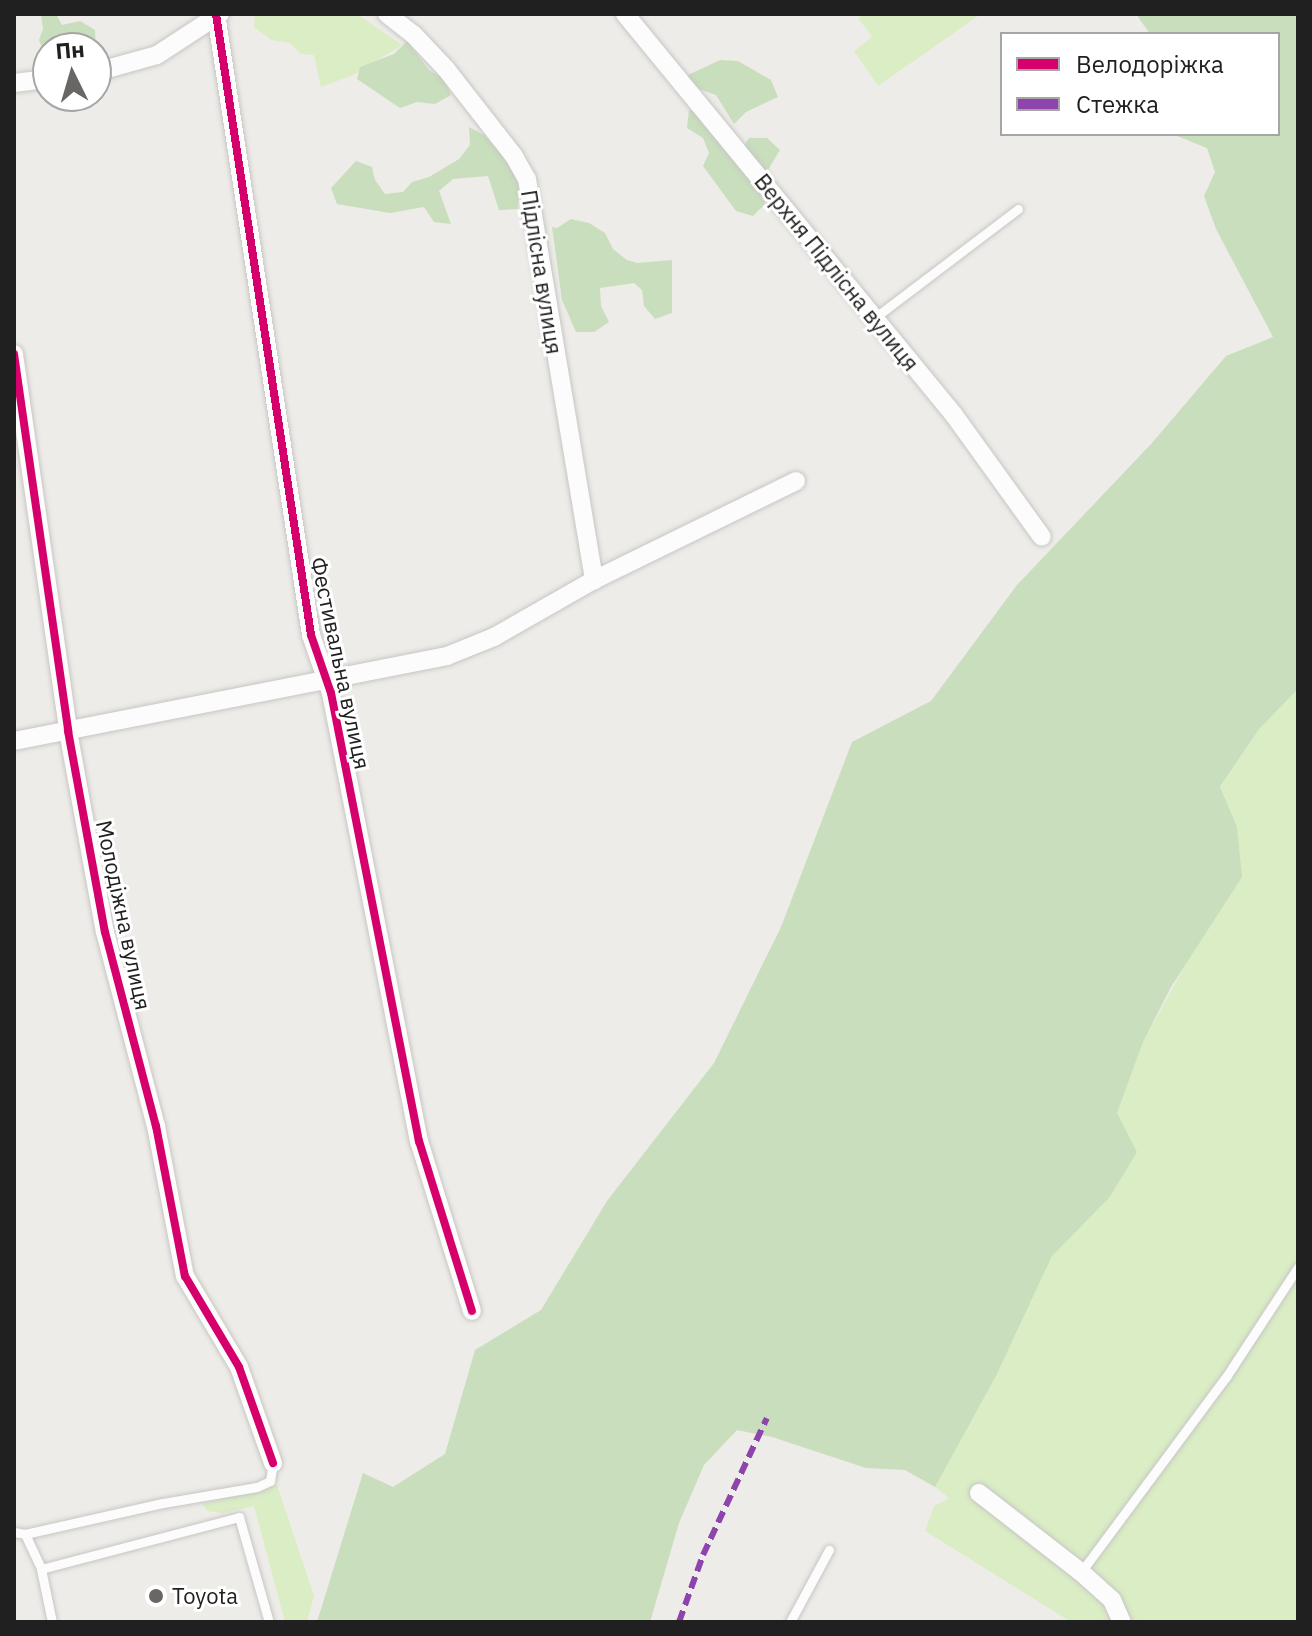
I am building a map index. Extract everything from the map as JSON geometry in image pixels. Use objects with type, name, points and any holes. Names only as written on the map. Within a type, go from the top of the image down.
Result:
[{"type":"street","name":"Підлісна вулиця","points":[[387,14],[413,34],[446,69],[514,156],[527,179],[594,580]]},
{"type":"street","name":"Верхня Підлісна вулиця","points":[[625,14],[954,415],[1042,537]]},
{"type":"street","points":[[112,68],[157,55],[218,15]]},
{"type":"street","name":"Фестивальна вулиця","points":[[218,15],[311,635],[326,679],[419,1141],[472,1311]]},
{"type":"street","name":"Молодіжна вулиця","points":[[14,354],[68,731],[105,932],[156,1126],[185,1276],[239,1367],[273,1463]]},
{"type":"street","points":[[14,741],[447,656],[494,637],[594,580],[796,481]]},
{"type":"street","points":[[979,1493],[1081,1572],[1112,1600],[1122,1622]]},
{"type":"lane","points":[[873,319],[1018,209]]},
{"type":"lane","points":[[1081,1572],[1226,1377],[1298,1267]]},
{"type":"lane","points":[[52,1622],[41,1569],[19,1533],[257,1487],[270,1481],[273,1463]]},
{"type":"lane","points":[[41,1569],[239,1517],[269,1622]]},
{"type":"lane","points":[[790,1622],[829,1550]]},
{"type":"green space","points":[[41,14],[56,14],[62,25],[80,21],[95,32],[42,32]]},
{"type":"green space","points":[[255,14],[357,14],[402,45],[353,75],[321,87],[314,55],[301,54],[290,43],[271,40],[254,27]]},
{"type":"green space","points":[[864,14],[981,14],[878,86],[854,51],[872,37],[858,18]]},
{"type":"green space","points":[[1136,14],[1298,14],[1298,689],[1259,729],[1220,787],[1237,827],[1242,877],[1171,987],[1143,1042],[1117,1113],[1137,1152],[1109,1198],[1052,1256],[996,1376],[935,1487],[905,1470],[866,1468],[772,1437],[737,1430],[704,1465],[679,1523],[650,1622],[317,1622],[363,1473],[393,1487],[445,1454],[475,1350],[541,1310],[607,1201],[714,1063],[781,927],[852,742],[931,701],[1017,585],[1152,443],[1226,356],[1273,337],[1216,229],[1204,196],[1215,172],[1207,148],[1177,136],[1280,136],[1280,32],[1149,32]]},
{"type":"green space","points":[[407,41],[429,70],[444,79],[451,95],[435,104],[417,102],[400,108],[357,79],[360,67],[394,54]]},
{"type":"green space","points":[[720,60],[738,61],[771,80],[778,97],[746,112],[734,124],[716,95],[699,89],[686,76]]},
{"type":"green space","points":[[689,110],[707,115],[740,152],[749,138],[767,138],[780,150],[762,180],[765,204],[753,216],[736,211],[703,166],[709,153],[703,138],[687,128]]},
{"type":"green space","points":[[469,127],[484,135],[520,175],[518,209],[499,210],[488,176],[453,179],[439,191],[451,224],[434,222],[424,207],[390,213],[337,204],[331,188],[356,161],[372,167],[375,180],[385,194],[403,192],[412,182],[429,177],[459,159],[470,145]]},
{"type":"green space","points":[[571,219],[589,223],[605,233],[613,249],[627,260],[637,263],[672,260],[672,313],[655,319],[644,306],[642,290],[634,283],[600,288],[601,306],[609,322],[594,332],[576,332],[562,300],[552,227],[557,228]]},
{"type":"green space","points":[[1298,689],[1298,1622],[1123,1622],[1107,1611],[1113,1622],[1071,1622],[925,1531],[934,1506],[949,1498],[935,1487],[996,1376],[1052,1256],[1109,1198],[1117,1113],[1143,1042],[1203,933],[1237,827],[1220,788],[1259,729]]},
{"type":"green space","points":[[277,1485],[314,1596],[307,1622],[285,1622],[254,1506],[223,1513],[208,1511],[202,1504]]},
{"type":"marked path","points":[[679,1622],[703,1555],[767,1418]]},
{"type":"cycle path","points":[[216,14],[311,635],[331,693],[419,1141],[472,1311]]},
{"type":"cycle path","points":[[14,354],[68,731],[105,932],[156,1126],[185,1276],[239,1367],[273,1463]]},
{"type":"place","name":"Toyota","points":[[156,1596]]}]
